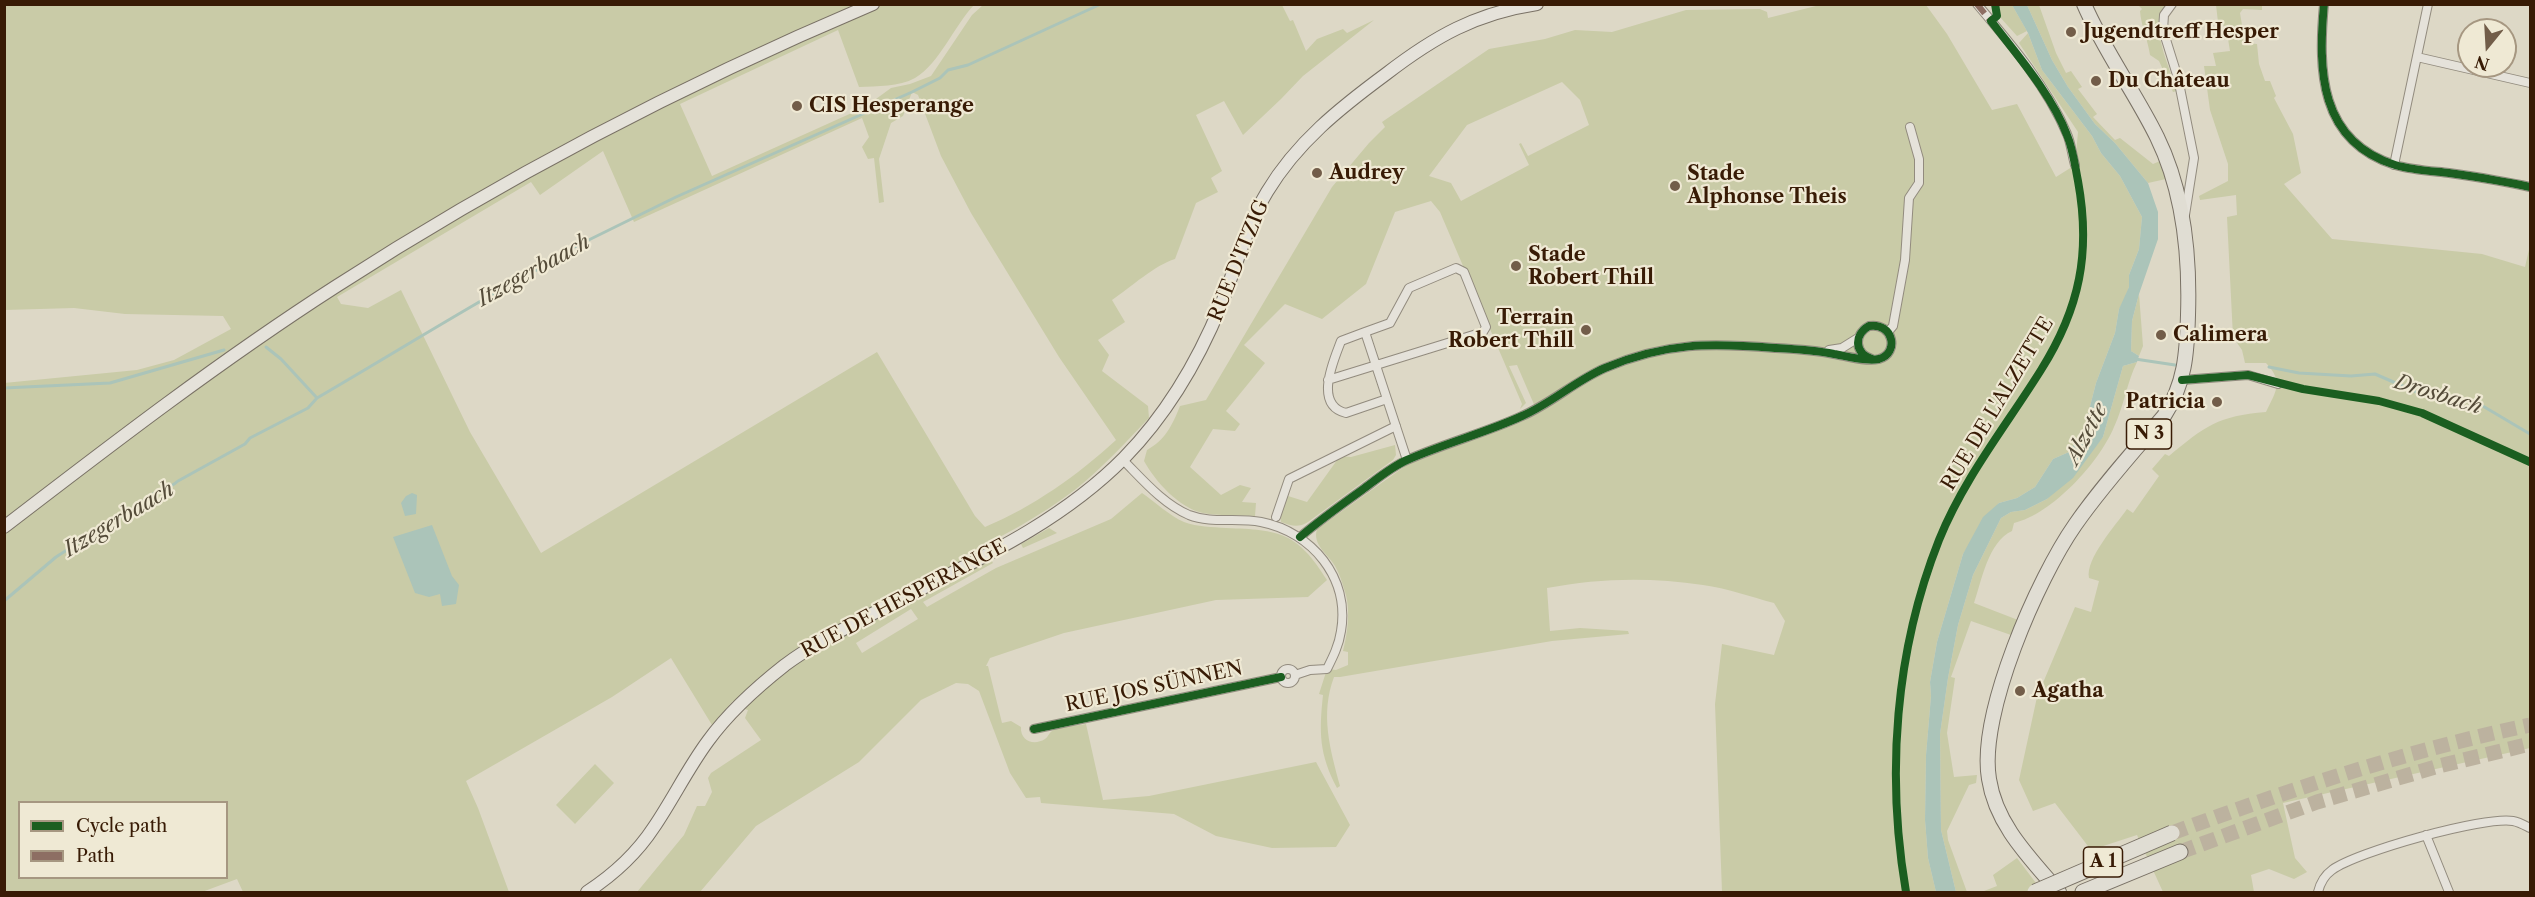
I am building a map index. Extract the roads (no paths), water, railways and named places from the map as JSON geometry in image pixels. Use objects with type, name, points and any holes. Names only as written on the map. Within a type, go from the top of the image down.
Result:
[{"type":"highway","name":"A 1","points":[[2035,892],[2172,833]]},
{"type":"highway","name":"A 1","points":[[2083,892],[2180,852]]},
{"type":"main road","points":[[4,527],[134,428],[246,347],[335,286],[454,214],[628,116],[795,37],[873,4]]},
{"type":"main road","name":"RUE D'ITZIG","points":[[1123,459],[1159,418],[1183,382],[1210,332],[1250,225],[1266,194],[1301,146],[1328,118],[1416,50],[1448,31],[1477,18],[1509,8],[1537,4]]},
{"type":"main road","name":"N 3","points":[[2057,892],[2019,846],[1996,805],[1987,761],[1988,735],[1995,703],[2041,587],[2074,527],[2094,498],[2164,416],[2176,398],[2187,357],[2189,285],[2183,222],[2169,167],[2157,138],[2084,4]]},
{"type":"main road","name":"RUE DE HESPERANGE","points":[[587,892],[622,865],[638,849],[707,742],[737,707],[784,666],[816,644],[1019,537],[1058,513],[1123,459]]},
{"type":"street","points":[[1977,4],[2030,71],[2049,102],[2067,134],[2075,165]]},
{"type":"street","points":[[2172,4],[2164,15],[2163,30],[2178,78],[2194,158],[2183,222]]},
{"type":"street","points":[[2324,4],[2322,76],[2324,92],[2332,113],[2353,140],[2371,154],[2394,165],[2496,179],[2530,187]]},
{"type":"street","points":[[2394,165],[2428,4]]},
{"type":"street","points":[[2417,57],[2530,83]]},
{"type":"street","points":[[1888,332],[1893,326],[1905,260],[1909,198],[1919,183],[1919,159],[1910,127]]},
{"type":"street","points":[[1328,380],[1483,332],[1486,327],[1464,272],[1456,268],[1409,288],[1390,323],[1341,341],[1328,380],[1329,398],[1334,406],[1346,413],[1387,399]]},
{"type":"street","points":[[1123,459],[1147,484],[1186,514],[1203,520],[1259,522],[1282,528],[1300,537],[1393,467],[1523,416],[1604,368],[1658,351],[1705,344],[1822,352],[1872,359],[1883,357],[1888,353],[1891,342],[1888,332],[1879,326],[1869,326],[1858,338],[1842,348],[1822,352]]},
{"type":"street","points":[[1365,332],[1407,460]]},
{"type":"street","points":[[1858,338],[1862,354],[1872,359]]},
{"type":"street","points":[[2182,380],[2248,375],[2278,384]]},
{"type":"street","points":[[1276,517],[1289,479],[1396,426]]},
{"type":"street","name":"RUE JOS SÜNNEN","points":[[1034,729],[1281,677],[1281,673],[1287,669],[1291,669],[1295,675],[1310,670],[1327,669],[1336,650],[1341,630],[1342,609],[1338,588],[1330,568],[1317,551],[1300,537]]},
{"type":"street","points":[[2318,892],[2320,884],[2332,870],[2426,835],[2495,822],[2513,821],[2530,828]]},
{"type":"street","points":[[2426,835],[2449,892]]},
{"type":"water","name":"Alzette","points":[[2012,5],[2027,5],[2052,60],[2068,87],[2095,124],[2115,143],[2148,183],[2158,212],[2158,239],[2132,321],[2131,351],[2139,356],[2137,362],[2123,366],[2103,437],[2073,478],[2047,499],[2001,518],[1973,575],[1958,625],[1940,734],[1941,830],[1956,892],[1936,892],[1928,858],[1925,820],[1930,682],[1937,642],[1963,554],[1983,517],[1999,503],[2017,498],[2035,487],[2053,459],[2069,452],[2085,426],[2096,383],[2115,333],[2119,309],[2129,287],[2129,275],[2139,249],[2142,217],[2120,176],[2042,70],[2028,33]]},
{"type":"water","points":[[412,493],[417,495],[416,514],[405,516],[401,503],[406,496]]},
{"type":"water","points":[[432,525],[452,576],[459,585],[456,604],[442,606],[440,594],[429,597],[415,593],[393,537]]},
{"type":"waterway","name":"Itzegerbaach","points":[[4,601],[56,557],[127,514],[148,497],[245,444],[250,438],[308,408],[317,398],[533,271],[541,269],[546,261],[676,197],[912,92],[940,78],[948,70],[968,65],[1101,4]]},
{"type":"waterway","points":[[266,347],[281,359],[317,398]]},
{"type":"waterway","points":[[4,388],[110,383],[224,350]]},
{"type":"waterway","name":"Drosbach","points":[[2135,359],[2175,365]]},
{"type":"waterway","name":"Drosbach","points":[[2269,367],[2299,373],[2351,376],[2375,374],[2421,394],[2476,402],[2530,434]]},
{"type":"tunnel","points":[[2172,833],[2350,772],[2484,735],[2530,725]]},
{"type":"tunnel","points":[[2180,852],[2317,802],[2439,766],[2530,744]]},
{"type":"place","name":"Jugendtreff Hesper","points":[[2071,32]]},
{"type":"place","name":"Du Château","points":[[2096,81]]},
{"type":"place","name":"CIS Hesperange","points":[[797,106]]},
{"type":"place","name":"Audrey","points":[[1317,173]]},
{"type":"place","name":"Stade Alphonse Theis","points":[[1675,186]]},
{"type":"place","name":"Stade Robert Thill","points":[[1516,266]]},
{"type":"place","name":"Terrain Robert Thill","points":[[1586,330]]},
{"type":"place","name":"Calimera","points":[[2161,335]]},
{"type":"place","name":"Patricia","points":[[2217,402]]},
{"type":"place","name":"Agatha","points":[[2020,691]]}]
